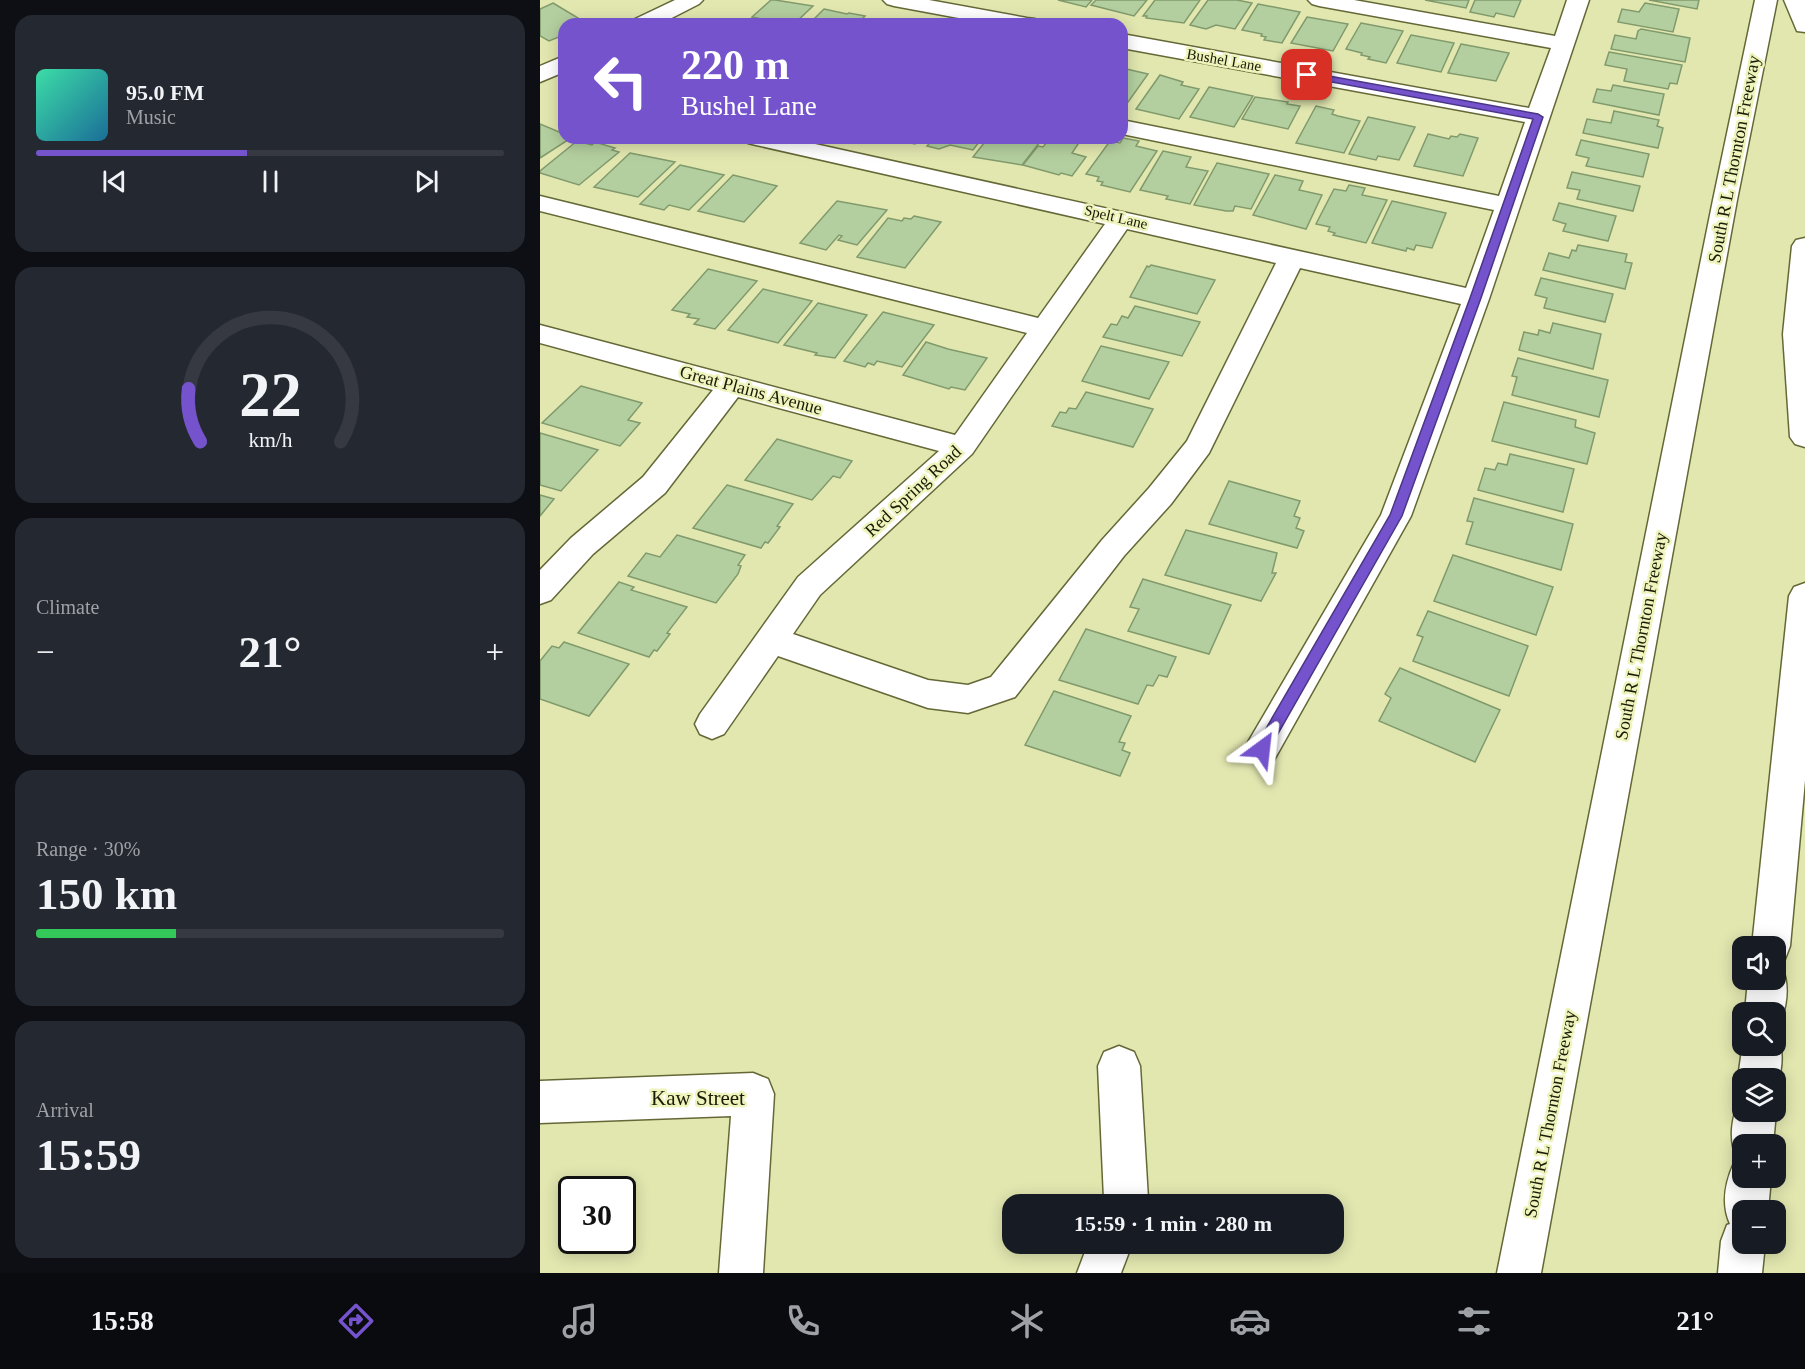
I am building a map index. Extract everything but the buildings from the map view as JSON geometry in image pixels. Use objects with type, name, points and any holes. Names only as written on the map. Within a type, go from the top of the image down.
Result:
[{"type":"main road","points":[[660,18],[692,0]]},
{"type":"main road","points":[[894,0],[994,18]]},
{"type":"main road","points":[[1319,0],[1563,44]]},
{"type":"main road","points":[[1262,749],[1396,516],[1476,298],[1578,0]]},
{"type":"main road","name":"South R L Thornton Freeway","points":[[1519,1273],[1723,212],[1766,0]]},
{"type":"main road","points":[[1795,0],[1805,26]]},
{"type":"main road","name":"Bushel Lane","points":[[1128,42],[1538,117]]},
{"type":"main road","points":[[540,77],[558,66]]},
{"type":"main road","points":[[540,77],[558,86]]},
{"type":"main road","points":[[1128,128],[1508,204]]},
{"type":"main road","name":"Spelt Lane","points":[[783,144],[1476,298]]},
{"type":"main road","points":[[540,203],[1045,329]]},
{"type":"main road","name":"Red Spring Road","points":[[712,724],[809,586],[963,447],[1122,218]]},
{"type":"main road","points":[[1805,246],[1797,334],[1805,437]]},
{"type":"main road","points":[[771,640],[928,694],[968,699],[1003,687],[1113,548],[1160,496],[1199,446],[1292,257]]},
{"type":"main road","name":"Great Plains Avenue","points":[[543,338],[732,385],[963,447]]},
{"type":"main road","points":[[540,591],[582,546],[654,484],[732,385]]},
{"type":"main road","points":[[1772,936],[1805,596]]},
{"type":"main road","points":[[1119,1066],[1126,1194]]},
{"type":"main road","name":"Kaw Street","points":[[540,1102],[753,1094],[741,1273]]},
{"type":"main road","points":[[1099,1273],[1106,1254]]},
{"type":"main road","points":[[1740,1273],[1742,1254]]},
{"type":"route","points":[[1262,749],[1396,516],[1476,298],[1538,117],[1307,75]]}]
